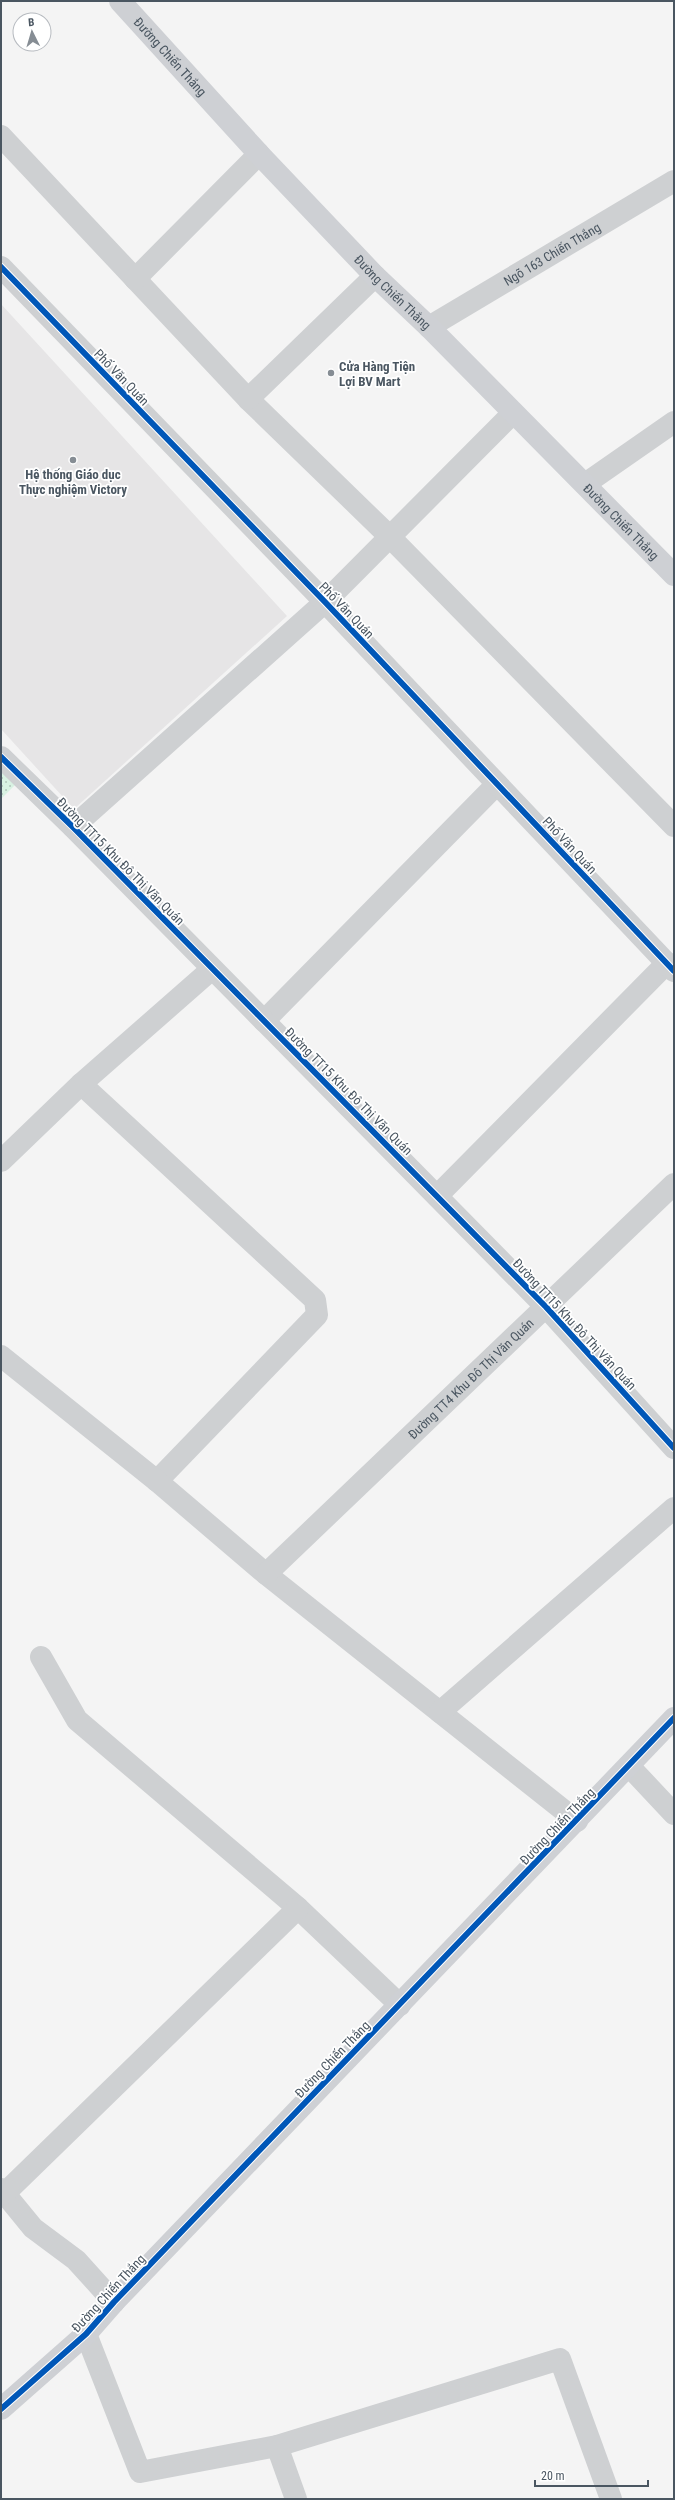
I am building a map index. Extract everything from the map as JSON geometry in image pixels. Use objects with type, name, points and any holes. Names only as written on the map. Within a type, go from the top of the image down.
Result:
[{"type":"street","name":"Đường Chiến Thắng","points":[[121,1],[259,154],[375,276],[429,327],[674,575]]},
{"type":"street","points":[[1,136],[248,400],[390,537],[674,826]]},
{"type":"street","points":[[135,278],[259,154]]},
{"type":"street","name":"Ngõ 163 Chiến Thắng","points":[[429,327],[674,181]]},
{"type":"street","name":"Phố Văn Quán","points":[[1,267],[325,602],[670,967]]},
{"type":"street","points":[[248,400],[375,276]]},
{"type":"street","points":[[73,827],[325,602],[513,412]]},
{"type":"street","points":[[585,484],[674,422]]},
{"type":"street","name":"Đường TT15 Khu Đô Thị Văn Quán","points":[[1,757],[73,827],[546,1307],[674,1448]]},
{"type":"street","points":[[264,1021],[497,784]]},
{"type":"street","points":[[437,1196],[670,967]]},
{"type":"street","points":[[1,1161],[81,1084],[212,969]]},
{"type":"street","points":[[81,1084],[315,1300],[317,1315],[157,1481]]},
{"type":"street","name":"Đường TT4 Khu Đô Thị Văn Quán","points":[[266,1574],[674,1184]]},
{"type":"street","points":[[1,1356],[157,1481],[266,1574],[577,1821]]},
{"type":"street","points":[[440,1712],[674,1508]]},
{"type":"street","points":[[41,1657],[77,1720],[298,1908],[400,2004]]},
{"type":"street","name":"Đường Chiến Thắng","points":[[1,2409],[86,2334],[114,2302],[577,1821],[674,1718]]},
{"type":"street","points":[[629,1766],[674,1814]]},
{"type":"street","points":[[114,2302],[76,2260],[33,2228],[2,2192],[298,1908]]},
{"type":"street","points":[[86,2334],[140,2472],[277,2446],[560,2359],[611,2499]]},
{"type":"street","points":[[277,2446],[296,2499]]},
{"type":"shaded area","name":"Hệ thống Giáo dục Thực nghiệm Victory","points":[[1,304],[287,616],[74,809],[1,729]]},
{"type":"green space","points":[[1,764],[19,781],[1,799]]},
{"type":"cycle path","points":[[1,267],[325,602],[674,971]]},
{"type":"cycle path","points":[[1,757],[73,827],[546,1307],[674,1448]]},
{"type":"cycle path","points":[[1,2409],[86,2334],[114,2302],[674,1718]]},
{"type":"place","name":"Cửa Hàng Tiện Lợi BV Mart","points":[[331,373]]},
{"type":"place","name":"Hệ thống Giáo dục Thực nghiệm Victory","points":[[73,460]]}]
